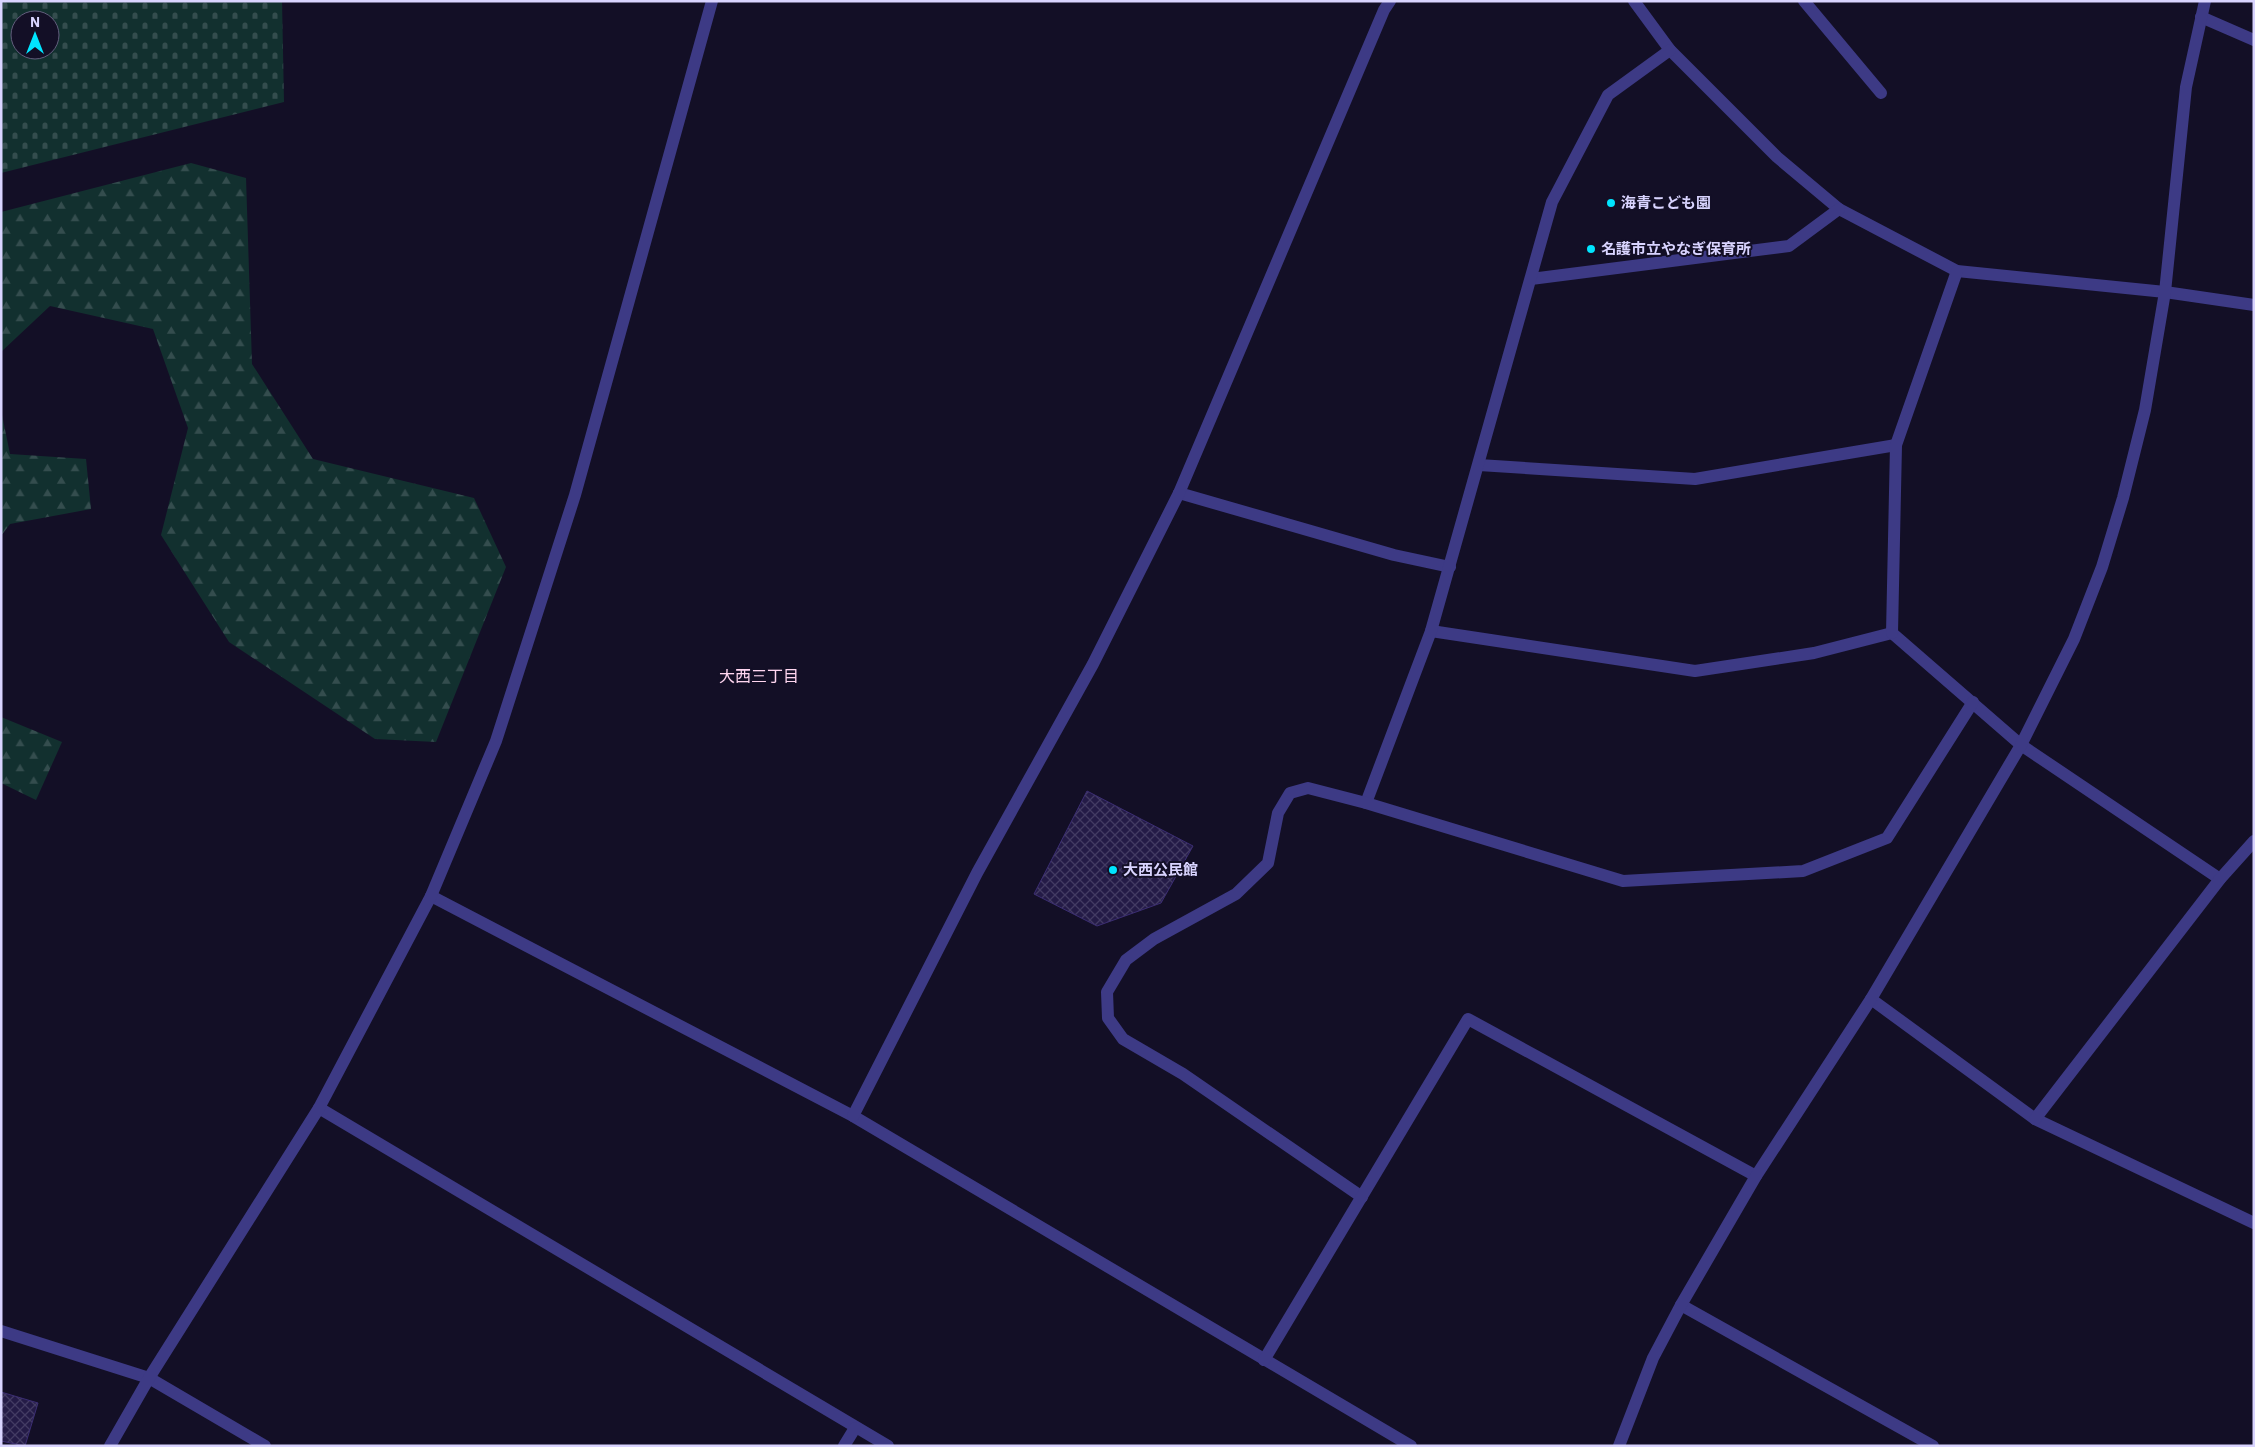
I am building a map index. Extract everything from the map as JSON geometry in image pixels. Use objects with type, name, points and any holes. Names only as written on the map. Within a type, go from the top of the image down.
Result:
[{"type":"street","points":[[110,1446],[149,1378],[319,1108],[432,896],[496,740],[575,495],[712,1]]},
{"type":"street","points":[[853,1116],[977,873],[1093,664],[1179,493],[1384,10],[1390,1]]},
{"type":"street","points":[[1804,1],[1881,93]]},
{"type":"street","points":[[1619,1446],[1653,1358],[1682,1305],[1756,1176],[1871,999],[2021,745],[2074,639],[2102,567],[2123,498],[2145,410],[2165,292],[2186,87],[2205,1]]},
{"type":"street","points":[[1637,2],[1670,50],[1777,157],[1839,209],[1956,271],[2165,292],[2254,305]]},
{"type":"street","points":[[2201,16],[2254,40]]},
{"type":"street","points":[[1366,803],[1431,632],[1552,202],[1608,95],[1670,50]]},
{"type":"street","points":[[1531,279],[1789,246],[1839,209]]},
{"type":"street","points":[[1892,633],[1896,446],[1956,271]]},
{"type":"street","points":[[1479,466],[1695,479],[1896,446]]},
{"type":"street","points":[[1179,493],[1394,554],[1450,567]]},
{"type":"street","points":[[1431,632],[1695,672],[1814,653],[1892,633]]},
{"type":"street","points":[[1892,633],[2021,745],[2220,879]]},
{"type":"street","points":[[1362,1197],[1183,1074],[1123,1039],[1108,1018],[1107,992],[1126,960],[1154,939],[1236,894],[1268,863],[1278,813],[1290,793],[1308,788],[1366,803],[1623,881],[1804,871],[1887,838],[1973,702]]},
{"type":"street","points":[[2035,1119],[2220,879],[2254,841]]},
{"type":"street","points":[[432,896],[853,1116],[1411,1446]]},
{"type":"street","points":[[1871,999],[2035,1119],[2254,1223]]},
{"type":"street","points":[[1264,1360],[1468,1019],[1756,1176]]},
{"type":"street","points":[[319,1108],[888,1446]]},
{"type":"street","points":[[1682,1305],[1933,1446]]},
{"type":"street","points":[[1,1331],[149,1378],[265,1446]]},
{"type":"street","points":[[844,1446],[855,1428]]},
{"type":"green space","points":[[1,1],[282,1],[284,102],[1,173]]},
{"type":"green space","points":[[191,163],[246,178],[252,364],[313,459],[474,498],[506,567],[436,742],[375,739],[229,642],[161,535],[188,428],[153,329],[50,306],[1,352],[1,212]]},
{"type":"green space","points":[[1,410],[10,454],[86,459],[91,509],[10,524],[1,536]]},
{"type":"green space","points":[[1,717],[62,742],[36,800],[1,783]]},
{"type":"building","name":"大西公民館","points":[[1087,791],[1193,846],[1161,903],[1097,926],[1034,894]]},
{"type":"building","points":[[1,1392],[38,1403],[25,1446],[1,1441]]},
{"type":"place","name":"海青こども園","points":[[1611,203]]},
{"type":"place","name":"名護市立やなぎ保育所","points":[[1591,249]]},
{"type":"place","name":"大西公民館","points":[[1113,870]]},
{"type":"district","name":"大西三丁目","points":[[759,676]]}]
